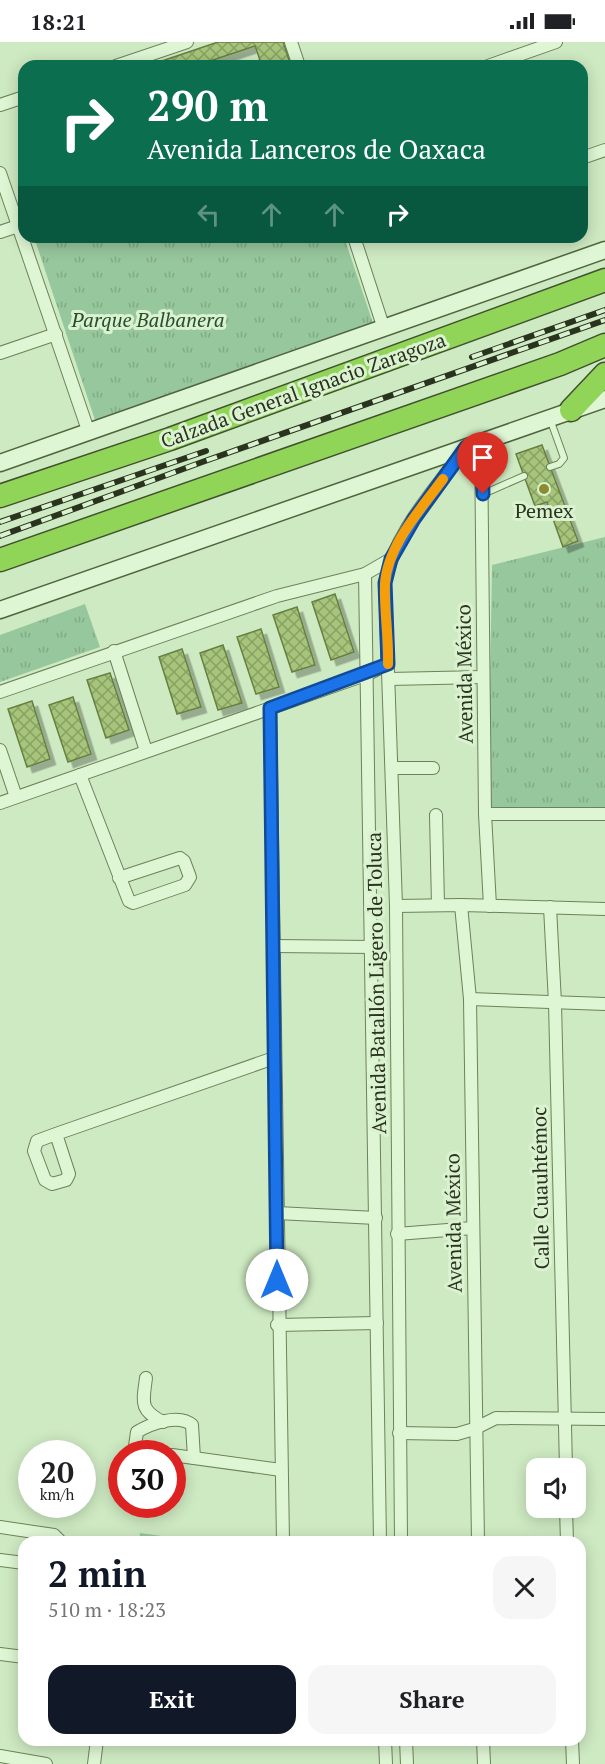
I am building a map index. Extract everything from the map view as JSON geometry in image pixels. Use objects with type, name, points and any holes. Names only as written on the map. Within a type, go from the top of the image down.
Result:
[{"type":"highway","name":"Calzada General Ignacio Zaragoza","points":[[0,496],[170,439],[605,280]]},
{"type":"highway","points":[[0,560],[549,368],[605,345]]},
{"type":"highway","points":[[571,410],[605,374]]},
{"type":"main road","name":"Calzada General Ignacio Zaragoza","points":[[0,463],[384,330],[605,250]]},
{"type":"main road","points":[[0,610],[605,399]]},
{"type":"street","points":[[134,60],[187,42]]},
{"type":"street","points":[[291,42],[297,60]]},
{"type":"street","points":[[505,60],[556,42]]},
{"type":"street","points":[[0,105],[18,99]]},
{"type":"street","points":[[588,156],[605,150]]},
{"type":"street","points":[[0,173],[18,218]]},
{"type":"street","points":[[0,232],[18,226]]},
{"type":"street","points":[[27,243],[89,433]]},
{"type":"street","points":[[356,243],[384,330]]},
{"type":"street","points":[[0,353],[56,334]]},
{"type":"street","name":"Avenida México","points":[[473,444],[483,494],[485,814],[490,906]]},
{"type":"street","name":"Avenida Batallón Ligero de Toluca","points":[[400,1536],[396,906],[385,583],[391,559],[414,519],[473,444]]},
{"type":"street","points":[[0,692],[277,596],[365,574],[391,559]]},
{"type":"street","name":"Avenida Batallón Ligero de Toluca","points":[[365,574],[373,947],[380,1536]]},
{"type":"street","points":[[114,651],[146,751]]},
{"type":"street","points":[[0,802],[368,674],[388,664]]},
{"type":"street","points":[[389,680],[483,676]]},
{"type":"street","points":[[270,708],[277,1325],[283,1536]]},
{"type":"street","points":[[0,750],[16,797]]},
{"type":"street","points":[[393,768],[433,768]]},
{"type":"street","points":[[80,775],[119,878],[128,899],[133,903],[185,885],[190,879],[186,863],[180,858],[119,878]]},
{"type":"street","points":[[485,814],[605,814]]},
{"type":"street","points":[[436,815],[438,905]]},
{"type":"street","points":[[396,906],[461,904],[605,909]]},
{"type":"street","name":"Avenida México","points":[[461,904],[470,999],[474,1429],[478,1536]]},
{"type":"street","name":"Calle Cuauhtémoc","points":[[550,907],[555,1003],[566,1458]]},
{"type":"street","points":[[274,946],[373,947]]},
{"type":"street","points":[[470,999],[605,1004]]},
{"type":"street","points":[[56,1134],[274,1059]]},
{"type":"street","points":[[277,1213],[376,1218]]},
{"type":"street","points":[[397,1234],[473,1228]]},
{"type":"street","points":[[277,1325],[377,1323]]},
{"type":"street","points":[[146,1378],[143,1401],[145,1410],[163,1422]]},
{"type":"street","points":[[399,1433],[457,1434],[474,1429],[496,1418],[605,1419]]},
{"type":"street","points":[[134,1440],[137,1432],[147,1425],[186,1421],[192,1425],[194,1458]]},
{"type":"street","points":[[186,1457],[281,1470]]},
{"type":"street","points":[[566,1518],[567,1536]]},
{"type":"street","points":[[0,1527],[55,1536]]},
{"type":"street","points":[[0,1560],[18,1562]]},
{"type":"street","points":[[0,1654],[18,1656]]},
{"type":"street","points":[[94,1764],[96,1746]]},
{"type":"street","points":[[385,1746],[386,1764]]},
{"type":"street","points":[[406,1746],[407,1764]]},
{"type":"street","points":[[483,1746],[484,1764]]},
{"type":"street","points":[[572,1746],[573,1764]]},
{"type":"street","points":[[0,1756],[46,1764]]},
{"type":"lane","points":[[550,419],[564,458],[559,464],[550,467]]},
{"type":"lane","points":[[483,494],[524,476]]},
{"type":"green space","name":"Parque Balbanera","points":[[36,243],[346,243],[374,326],[96,423]]},
{"type":"green space","points":[[605,537],[605,811],[488,812],[492,565]]},
{"type":"green space","points":[[85,604],[100,647],[0,682],[0,635]]},
{"type":"green space","points":[[140,1533],[162,1536],[140,1536]]},
{"type":"building","points":[[218,42],[283,42],[289,60],[260,60],[255,46],[213,60],[165,60]]},
{"type":"building","name":"Pemex","points":[[542,445],[578,541],[563,547],[547,502],[535,506],[516,454]]},
{"type":"building","points":[[335,594],[354,652],[331,660],[312,602]]},
{"type":"building","points":[[297,607],[315,665],[292,672],[273,615]]},
{"type":"building","points":[[261,629],[279,687],[256,694],[237,637]]},
{"type":"building","points":[[223,645],[242,703],[218,710],[200,653]]},
{"type":"building","points":[[182,649],[201,707],[177,714],[159,657]]},
{"type":"building","points":[[110,673],[129,730],[106,738],[87,680]]},
{"type":"building","points":[[73,697],[91,754],[68,762],[49,705]]},
{"type":"building","points":[[32,701],[50,759],[27,767],[8,709]]},
{"type":"railway","points":[[472,357],[605,310]]},
{"type":"railway","points":[[0,536],[605,320]]},
{"type":"railway","points":[[0,522],[206,451]]},
{"type":"slow traffic","points":[[388,664],[385,583],[388,567],[414,519],[443,479]]},
{"type":"place","name":"Pemex","points":[[544,489]]},
{"type":"route","points":[[277,1280],[270,708],[368,674],[388,664],[385,583],[391,559],[414,519],[466,447],[481,442],[483,494]]}]
